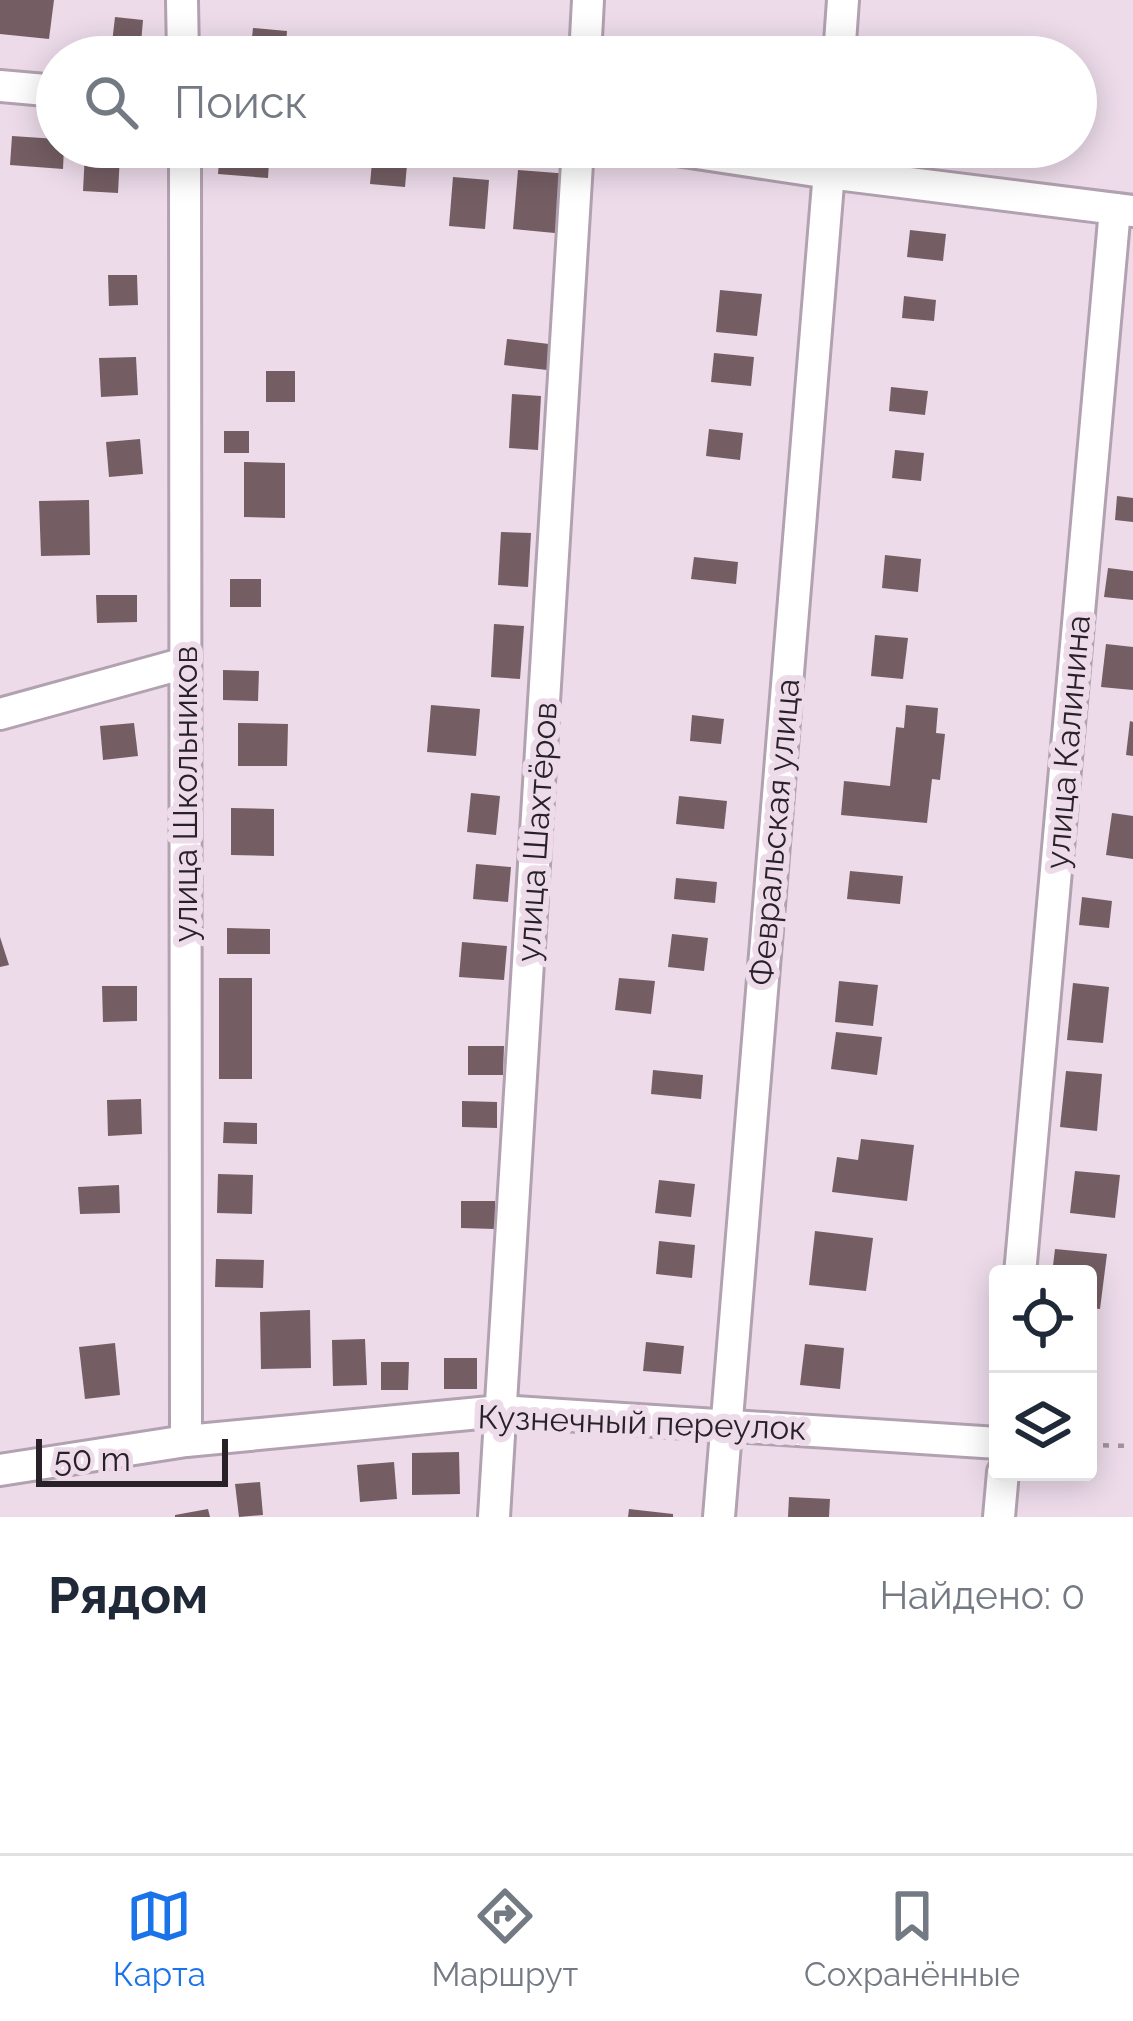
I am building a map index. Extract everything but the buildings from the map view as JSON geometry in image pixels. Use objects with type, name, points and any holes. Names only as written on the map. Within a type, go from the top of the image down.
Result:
[{"type":"street","points":[[182,0],[183,36]]},
{"type":"street","points":[[586,36],[589,0]]},
{"type":"street","points":[[840,36],[843,0]]},
{"type":"street","points":[[0,86],[36,89]]},
{"type":"street","name":"улица Школьников","points":[[184,168],[186,1441]]},
{"type":"street","name":"улица Шахтёров","points":[[494,1517],[577,168]]},
{"type":"street","name":"Февральская улица","points":[[718,1517],[829,168]]},
{"type":"street","points":[[877,168],[1124,210]]},
{"type":"street","name":"улица Калинина","points":[[1021,1265],[1124,210]]},
{"type":"street","points":[[0,714],[185,663]]},
{"type":"street","name":"Кузнечный переулок","points":[[0,1469],[186,1441],[501,1411],[989,1442]]},
{"type":"street","points":[[999,1517],[1002,1481]]},
{"type":"path","points":[[1097,1445],[1133,1446]]}]
